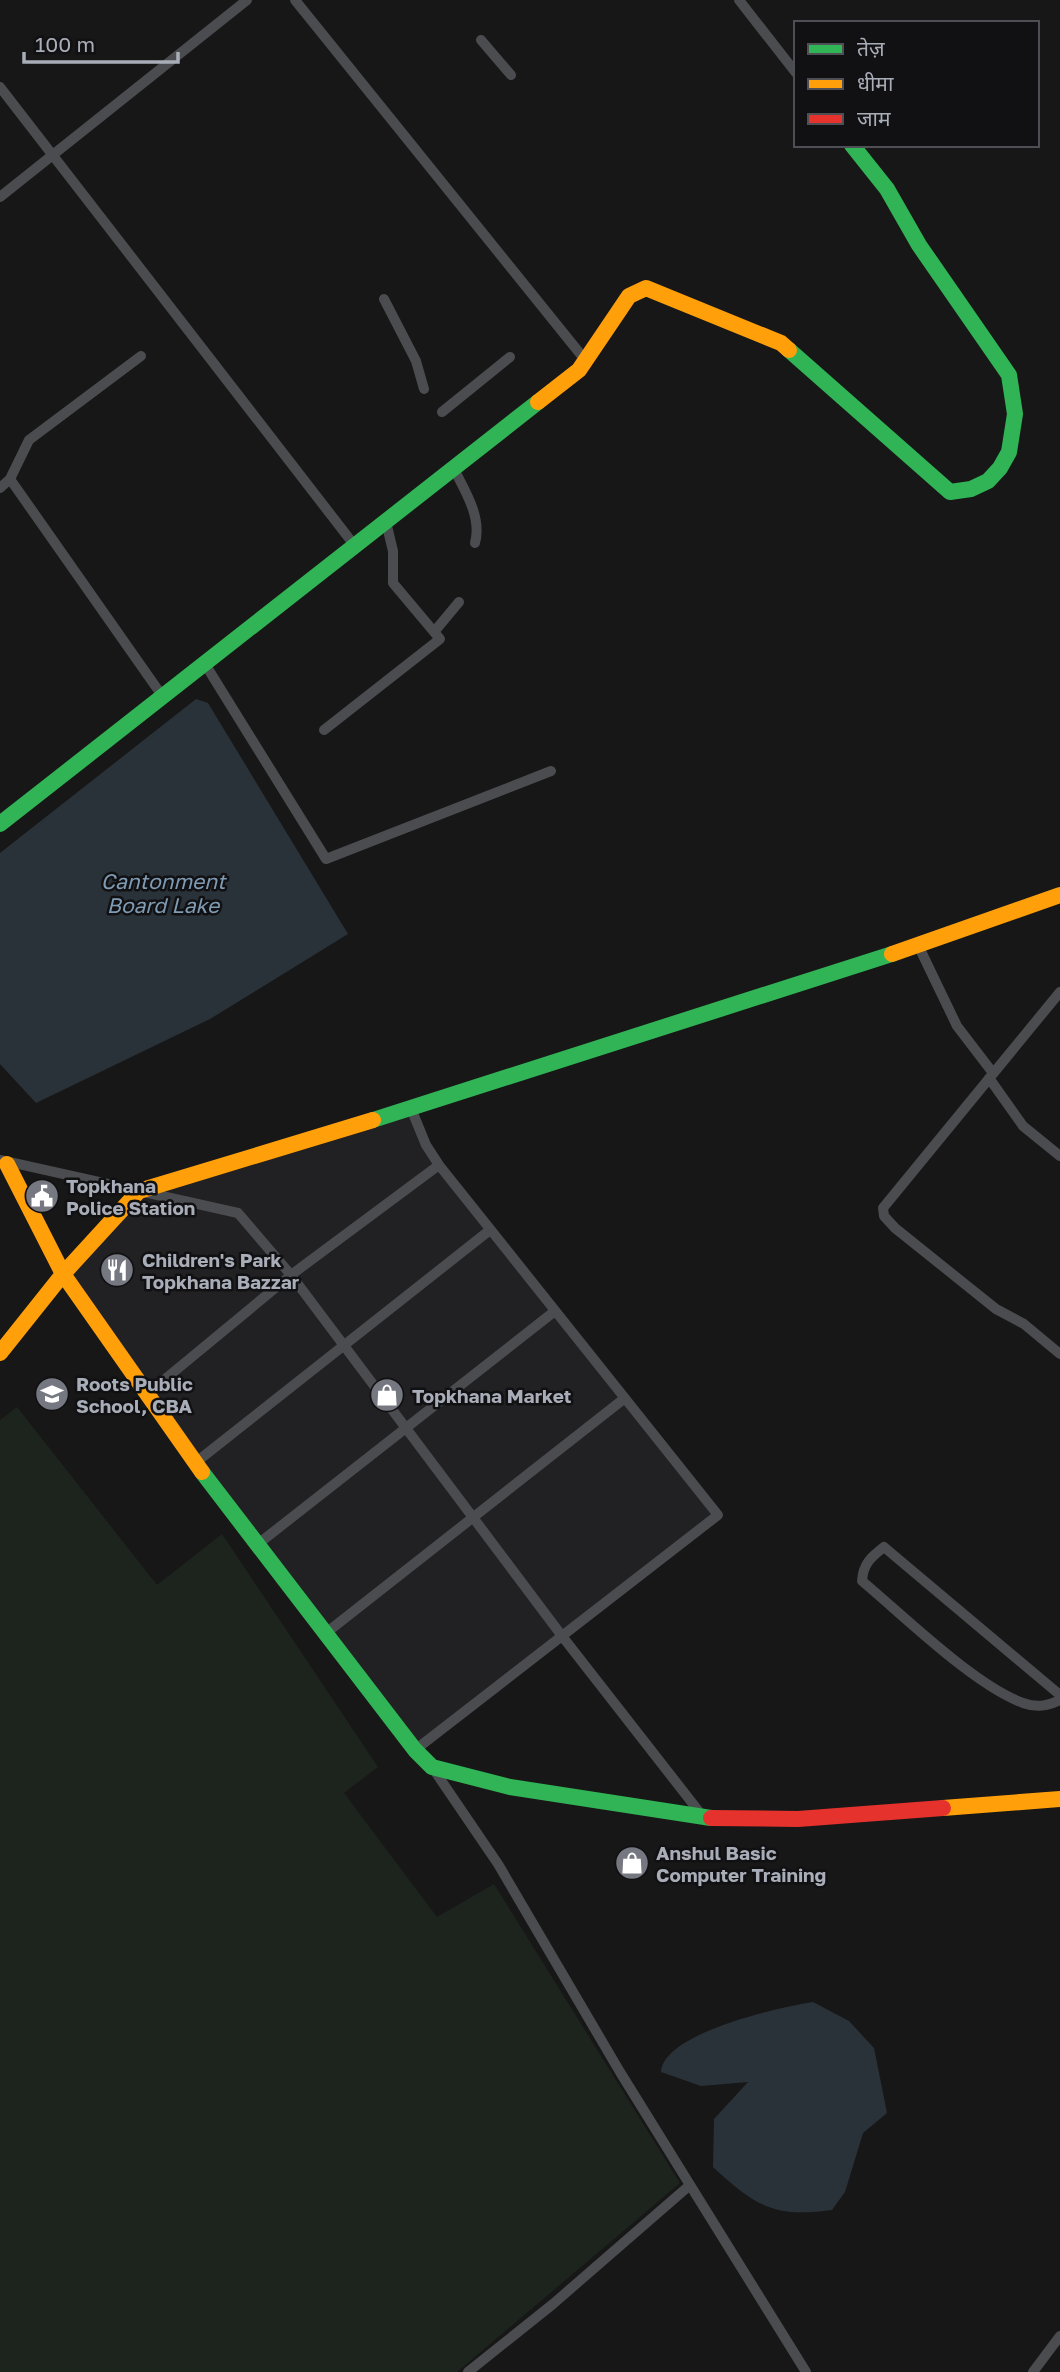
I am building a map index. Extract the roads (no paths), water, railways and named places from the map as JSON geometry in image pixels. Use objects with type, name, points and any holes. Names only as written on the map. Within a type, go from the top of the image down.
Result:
[{"type":"street","points":[[0,197],[247,0]]},
{"type":"street","points":[[295,0],[586,361]]},
{"type":"street","points":[[739,0],[794,70]]},
{"type":"street","points":[[481,40],[511,75]]},
{"type":"street","points":[[0,87],[355,546]]},
{"type":"street","points":[[0,824],[579,370],[629,296],[646,288],[781,343],[950,492],[967,492],[988,483],[1004,465],[1016,415],[1015,393],[1009,375],[919,245],[887,189],[854,147]]},
{"type":"street","points":[[384,299],[416,362],[424,389]]},
{"type":"street","points":[[0,488],[10,480],[29,440],[141,356]]},
{"type":"street","points":[[442,412],[510,357]]},
{"type":"street","points":[[454,469],[474,513],[477,533],[475,542]]},
{"type":"street","points":[[10,480],[163,697]]},
{"type":"street","points":[[324,730],[440,639],[393,583],[393,551],[386,522]]},
{"type":"street","points":[[434,632],[459,602]]},
{"type":"street","points":[[205,664],[326,859],[551,771]]},
{"type":"street","points":[[0,1353],[63,1274],[139,1191],[346,1130],[410,1106],[918,945],[1060,895]]},
{"type":"street","points":[[918,945],[957,1026],[1023,1126],[1060,1156]]},
{"type":"street","points":[[1060,992],[883,1208],[884,1216],[996,1309],[1024,1324],[1060,1354]]},
{"type":"street","points":[[410,1106],[426,1145],[439,1165],[718,1515],[415,1750]]},
{"type":"street","points":[[3,1162],[238,1213],[291,1275],[562,1636],[704,1818]]},
{"type":"street","points":[[3,1162],[63,1274],[195,1463],[415,1750],[432,1768],[498,1864],[690,2185],[806,2372]]},
{"type":"street","points":[[147,1394],[291,1275],[439,1165]]},
{"type":"street","points":[[195,1463],[490,1230]]},
{"type":"street","points":[[258,1544],[555,1311]]},
{"type":"street","points":[[326,1633],[625,1398]]},
{"type":"street","points":[[1060,1695],[884,1547],[871,1557],[863,1569],[862,1581],[980,1679],[1023,1703],[1043,1707],[1060,1700]]},
{"type":"street","points":[[432,1768],[510,1787],[704,1818],[798,1819],[1060,1800]]},
{"type":"street","points":[[468,2372],[562,2296],[690,2185]]},
{"type":"street","points":[[1033,2372],[1060,2336]]},
{"type":"water","name":"Cantonment Board Lake","points":[[196,699],[208,703],[348,934],[210,1019],[36,1103],[0,1064],[0,853]]},
{"type":"water","points":[[813,2002],[849,2021],[874,2048],[887,2113],[863,2133],[845,2192],[832,2210],[795,2212],[766,2206],[754,2200],[713,2167],[714,2119],[748,2082],[701,2086],[661,2072],[667,2058],[681,2045],[701,2034],[751,2016]]},
{"type":"place","name":"Topkhana Police Station","points":[[42,1196]]},
{"type":"place","name":"Children's Park Topkhana Bazzar","points":[[117,1270]]},
{"type":"place","name":"Roots Public School, CBA","points":[[52,1394]]},
{"type":"place","name":"Topkhana Market","points":[[387,1395]]},
{"type":"place","name":"Anshul Basic Computer Training","points":[[632,1863]]}]
